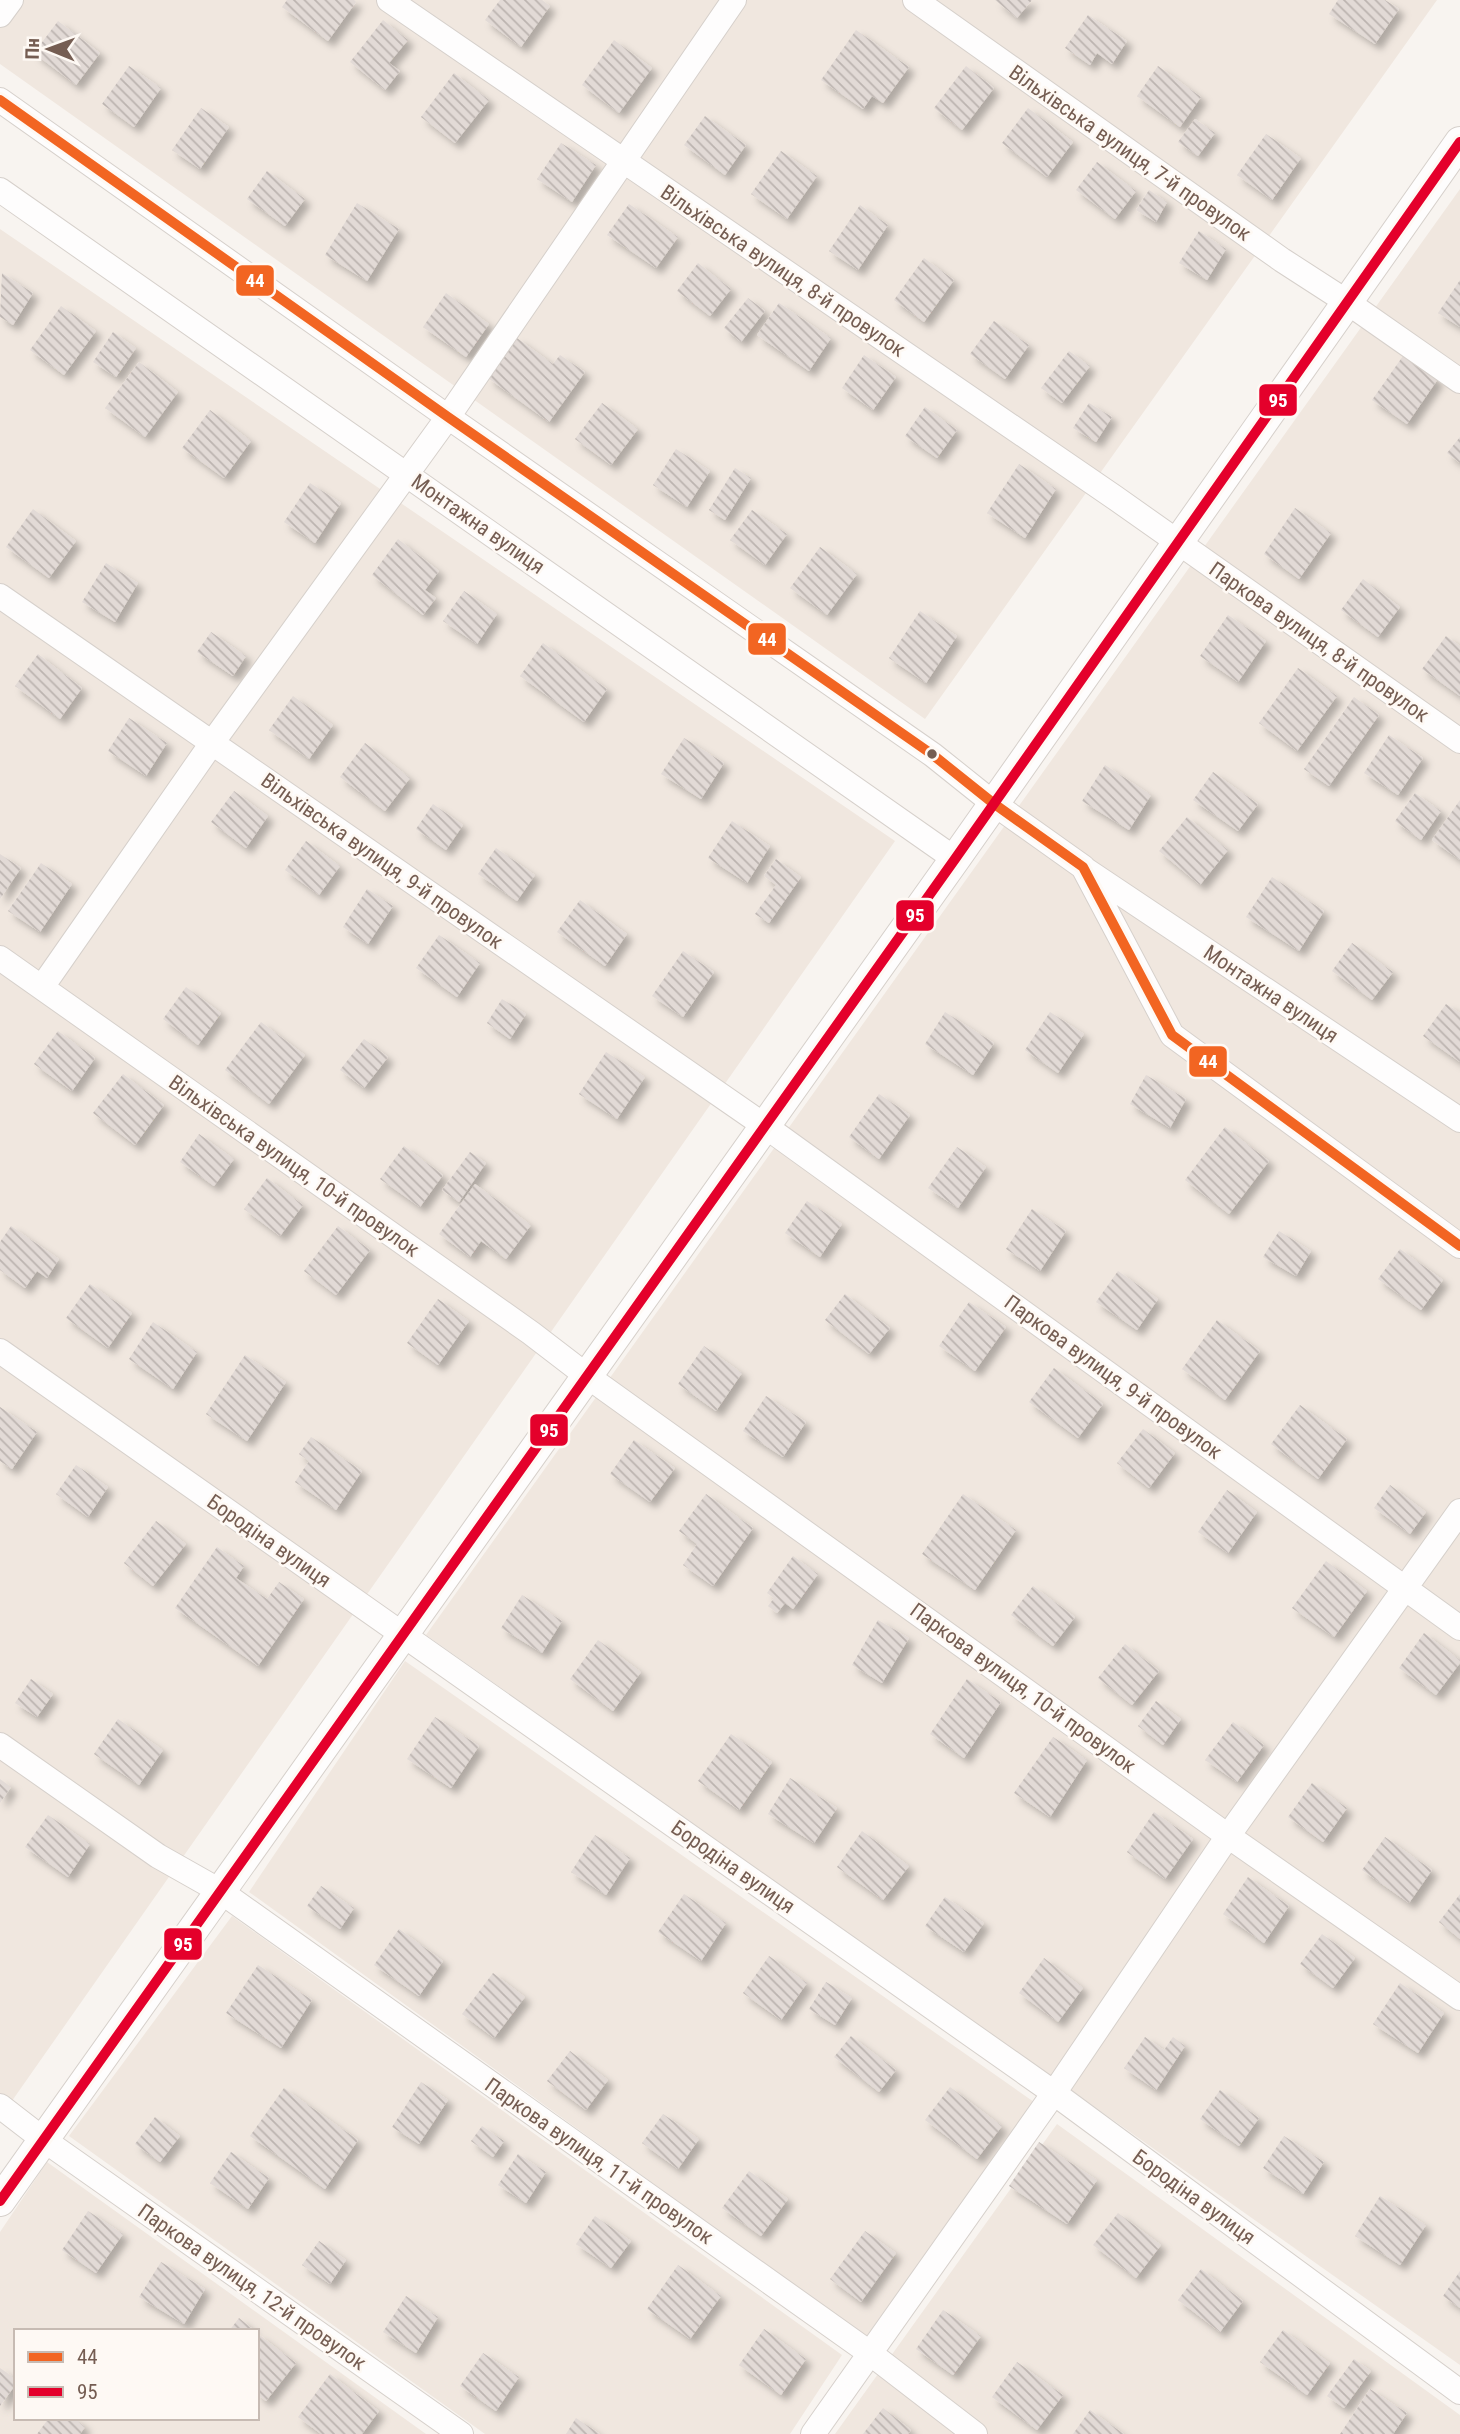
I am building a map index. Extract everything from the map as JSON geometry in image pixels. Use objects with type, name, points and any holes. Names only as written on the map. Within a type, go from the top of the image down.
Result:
[{"type":"street","points":[[0,15],[11,0]]},
{"type":"street","name":"Вільхівська вулиця, 8-й провулок","points":[[389,0],[1177,542]]},
{"type":"street","points":[[42,987],[212,743],[448,417],[734,0]]},
{"type":"street","name":"Вільхівська вулиця, 7-й провулок","points":[[915,0],[1282,260],[1460,381]]},
{"type":"street","name":"Монтажна вулиця","points":[[0,100],[933,755],[993,803],[1083,867],[1460,1120]]},
{"type":"street","points":[[0,2201],[955,859],[1460,142]]},
{"type":"street","name":"Монтажна вулиця","points":[[0,190],[955,859]]},
{"type":"street","name":"Паркова вулиця, 8-й провулок","points":[[1177,542],[1460,741]]},
{"type":"street","name":"Вільхівська вулиця, 9-й провулок","points":[[0,596],[765,1126]]},
{"type":"street","name":"Монтажна вулиця","points":[[1083,867],[1172,1035],[1460,1246]]},
{"type":"street","name":"Вільхівська вулиця, 10-й провулок","points":[[0,958],[531,1333],[587,1376]]},
{"type":"street","name":"Паркова вулиця, 9-й провулок","points":[[765,1126],[1460,1628]]},
{"type":"street","name":"Бородіна вулиця","points":[[0,1351],[1054,2093],[1460,2392]]},
{"type":"street","name":"Паркова вулиця, 10-й провулок","points":[[587,1376],[1228,1836],[1460,1998]]},
{"type":"street","points":[[813,2434],[1054,2093],[1228,1836],[1460,1511]]},
{"type":"street","name":"Паркова вулиця, 11-й провулок","points":[[0,1745],[158,1856],[220,1891],[871,2354],[975,2434]]},
{"type":"street","name":"Паркова вулиця, 12-й провулок","points":[[0,2106],[44,2140],[461,2434]]},
{"type":"shaded area","points":[[0,0],[1437,0],[925,719],[0,64]]},
{"type":"shaded area","points":[[1460,189],[1460,2365],[426,1635]]},
{"type":"shaded area","points":[[0,229],[895,841],[0,2118]]},
{"type":"shaded area","points":[[405,1661],[1034,2102],[866,2337],[249,1892]]},
{"type":"shaded area","points":[[232,1916],[842,2355],[790,2434],[485,2434],[69,2136]]},
{"type":"shaded area","points":[[1057,2124],[1460,2415],[1460,2434],[835,2434]]},
{"type":"shaded area","points":[[47,2162],[426,2434],[0,2434],[0,2232]]},
{"type":"building","points":[[287,0],[356,2],[328,41],[282,7]]},
{"type":"building","points":[[500,0],[542,0],[550,6],[521,47],[485,20]]},
{"type":"building","points":[[995,0],[1032,0],[1017,18]]},
{"type":"building","points":[[1338,0],[1385,0],[1399,9],[1375,44],[1329,14]]},
{"type":"building","points":[[1088,15],[1127,41],[1112,64],[1097,53],[1090,65],[1065,48]]},
{"type":"building","points":[[383,20],[408,40],[389,63],[400,71],[385,90],[350,62]]},
{"type":"building","points":[[58,21],[100,53],[76,85],[34,53]]},
{"type":"building","points":[[856,30],[909,67],[883,103],[872,96],[863,109],[821,80]]},
{"type":"building","points":[[614,40],[652,68],[619,113],[582,85]]},
{"type":"building","points":[[129,66],[161,88],[134,127],[102,104]]},
{"type":"building","points":[[966,66],[994,88],[962,130],[934,108]]},
{"type":"building","points":[[1158,66],[1201,97],[1180,127],[1137,96]]},
{"type":"building","points":[[454,73],[489,100],[455,143],[421,117]]},
{"type":"building","points":[[201,108],[229,127],[200,169],[172,150]]},
{"type":"building","points":[[1028,108],[1073,142],[1047,177],[1002,143]]},
{"type":"building","points":[[705,116],[746,145],[725,175],[684,145]]},
{"type":"building","points":[[1195,119],[1215,133],[1198,156],[1178,142]]},
{"type":"building","points":[[1266,134],[1301,158],[1272,200],[1237,175]]},
{"type":"building","points":[[561,143],[596,165],[572,202],[537,179]]},
{"type":"building","points":[[781,151],[817,176],[787,219],[751,194]]},
{"type":"building","points":[[1097,162],[1136,191],[1115,219],[1076,190]]},
{"type":"building","points":[[267,171],[305,199],[285,226],[247,199]]},
{"type":"building","points":[[1149,190],[1167,202],[1156,222],[1136,210]]},
{"type":"building","points":[[357,203],[399,229],[367,281],[325,255]]},
{"type":"building","points":[[629,204],[678,237],[656,268],[607,235]]},
{"type":"building","points":[[860,205],[888,225],[858,270],[829,251]]},
{"type":"building","points":[[1199,231],[1226,249],[1207,280],[1179,263]]},
{"type":"building","points":[[924,258],[954,280],[924,322],[894,300]]},
{"type":"building","points":[[698,263],[731,289],[710,316],[677,291]]},
{"type":"building","points":[[2,273],[33,293],[13,325],[0,317]]},
{"type":"building","points":[[1460,280],[1460,327],[1438,313]]},
{"type":"building","points":[[446,293],[489,324],[466,357],[423,327]]},
{"type":"building","points":[[748,298],[765,311],[741,342],[724,328]]},
{"type":"building","points":[[779,303],[831,338],[809,371],[757,335]]},
{"type":"building","points":[[61,306],[96,331],[64,375],[30,350]]},
{"type":"building","points":[[994,321],[1029,345],[1005,379],[970,354]]},
{"type":"building","points":[[113,332],[136,348],[116,377],[93,362]]},
{"type":"building","points":[[517,338],[553,364],[560,355],[585,372],[549,422],[488,378]]},
{"type":"building","points":[[1069,351],[1090,366],[1062,403],[1041,388]]},
{"type":"building","points":[[864,355],[896,377],[873,410],[842,388]]},
{"type":"building","points":[[1403,356],[1438,379],[1407,424],[1372,400]]},
{"type":"building","points":[[139,362],[178,392],[145,437],[105,408]]},
{"type":"building","points":[[602,403],[638,429],[611,465],[575,439]]},
{"type":"building","points":[[1089,403],[1112,417],[1096,442],[1073,428]]},
{"type":"building","points":[[925,407],[957,430],[937,458],[905,436]]},
{"type":"building","points":[[210,410],[251,441],[224,478],[182,448]]},
{"type":"building","points":[[1460,437],[1460,463],[1447,453]]},
{"type":"building","points":[[676,449],[710,471],[687,507],[653,485]]},
{"type":"building","points":[[1019,464],[1056,489],[1025,538],[987,513]]},
{"type":"building","points":[[735,468],[751,478],[725,520],[709,510]]},
{"type":"building","points":[[310,483],[341,503],[315,543],[284,522]]},
{"type":"building","points":[[1295,508],[1331,533],[1299,579],[1264,554]]},
{"type":"building","points":[[33,509],[76,541],[49,578],[6,547]]},
{"type":"building","points":[[752,510],[787,534],[765,565],[730,540]]},
{"type":"building","points":[[398,539],[439,571],[425,590],[436,598],[423,615],[372,575]]},
{"type":"building","points":[[820,547],[857,574],[827,615],[790,588]]},
{"type":"building","points":[[106,563],[138,583],[115,622],[82,602]]},
{"type":"building","points":[[1363,579],[1400,607],[1378,637],[1341,610]]},
{"type":"building","points":[[464,591],[497,614],[477,644],[443,621]]},
{"type":"building","points":[[920,611],[957,636],[926,683],[889,658]]},
{"type":"building","points":[[1228,615],[1266,641],[1238,682],[1200,656]]},
{"type":"building","points":[[211,632],[246,656],[233,676],[197,652]]},
{"type":"building","points":[[1446,636],[1460,646],[1460,696],[1422,669]]},
{"type":"building","points":[[543,643],[607,689],[584,722],[520,676]]},
{"type":"building","points":[[38,654],[82,688],[60,719],[15,686]]},
{"type":"building","points":[[1298,668],[1337,696],[1297,751],[1259,723]]},
{"type":"building","points":[[293,696],[333,725],[309,759],[269,730]]},
{"type":"building","points":[[1354,697],[1379,715],[1329,786],[1304,769]]},
{"type":"building","points":[[129,718],[167,743],[146,776],[108,751]]},
{"type":"building","points":[[1389,735],[1423,758],[1398,795],[1364,773]]},
{"type":"building","points":[[684,738],[724,763],[701,799],[661,774]]},
{"type":"building","points":[[365,743],[410,778],[385,811],[340,777]]},
{"type":"building","points":[[1105,765],[1151,795],[1129,830],[1082,801]]},
{"type":"building","points":[[1213,772],[1258,804],[1238,831],[1193,800]]},
{"type":"building","points":[[234,791],[268,816],[246,848],[211,822]]},
{"type":"building","points":[[1415,793],[1441,811],[1421,840],[1395,821]]},
{"type":"building","points":[[1460,800],[1460,860],[1432,840]]},
{"type":"building","points":[[433,804],[463,825],[446,850],[416,829]]},
{"type":"building","points":[[1187,817],[1228,850],[1200,885],[1159,851]]},
{"type":"building","points":[[732,821],[770,846],[747,883],[708,858]]},
{"type":"building","points":[[306,841],[340,866],[319,895],[285,870]]},
{"type":"building","points":[[496,848],[535,875],[517,901],[478,874]]},
{"type":"building","points":[[0,854],[21,868],[0,899]]},
{"type":"building","points":[[776,859],[801,877],[769,923],[755,914],[776,885],[764,876]]},
{"type":"building","points":[[41,863],[72,884],[40,932],[8,911]]},
{"type":"building","points":[[1272,877],[1324,911],[1299,951],[1246,917]]},
{"type":"building","points":[[367,889],[393,906],[368,944],[343,927]]},
{"type":"building","points":[[580,900],[627,934],[605,966],[557,932]]},
{"type":"building","points":[[439,935],[480,963],[457,997],[416,968]]},
{"type":"building","points":[[1352,943],[1393,972],[1372,1000],[1332,971]]},
{"type":"building","points":[[683,951],[714,972],[683,1017],[652,996]]},
{"type":"building","points":[[186,987],[221,1013],[198,1045],[163,1019]]},
{"type":"building","points":[[502,999],[526,1014],[510,1039],[487,1023]]},
{"type":"building","points":[[1446,1004],[1460,1013],[1460,1062],[1423,1036]]},
{"type":"building","points":[[945,1012],[994,1043],[973,1075],[925,1044]]},
{"type":"building","points":[[1050,1012],[1084,1034],[1058,1073],[1025,1050]]},
{"type":"building","points":[[261,1022],[305,1055],[269,1104],[225,1070]]},
{"type":"building","points":[[58,1031],[95,1058],[72,1091],[34,1064]]},
{"type":"building","points":[[364,1039],[388,1057],[364,1088],[340,1070]]},
{"type":"building","points":[[606,1052],[645,1077],[617,1119],[579,1094]]},
{"type":"building","points":[[123,1074],[164,1105],[135,1145],[93,1113]]},
{"type":"building","points":[[1146,1075],[1186,1099],[1170,1128],[1130,1104]]},
{"type":"building","points":[[879,1094],[910,1115],[879,1159],[849,1137]]},
{"type":"building","points":[[1225,1127],[1269,1161],[1229,1214],[1185,1180]]},
{"type":"building","points":[[199,1134],[234,1159],[214,1186],[180,1162]]},
{"type":"building","points":[[404,1146],[443,1175],[420,1207],[380,1179]]},
{"type":"building","points":[[957,1147],[986,1167],[958,1208],[928,1188]]},
{"type":"building","points":[[470,1152],[486,1163],[459,1202],[442,1190]]},
{"type":"building","points":[[267,1178],[303,1205],[280,1236],[244,1209]]},
{"type":"building","points":[[475,1184],[531,1225],[506,1259],[481,1241],[470,1257],[439,1234]]},
{"type":"building","points":[[807,1201],[842,1224],[820,1257],[785,1233]]},
{"type":"building","points":[[1032,1209],[1066,1231],[1040,1271],[1006,1249]]},
{"type":"building","points":[[11,1226],[59,1259],[47,1278],[37,1271],[25,1288],[0,1270],[0,1242]]},
{"type":"building","points":[[338,1226],[370,1250],[336,1295],[304,1271]]},
{"type":"building","points":[[1279,1231],[1311,1251],[1296,1276],[1263,1257]]},
{"type":"building","points":[[1400,1249],[1443,1280],[1421,1310],[1378,1279]]},
{"type":"building","points":[[1118,1271],[1158,1299],[1137,1330],[1096,1302]]},
{"type":"building","points":[[90,1284],[132,1313],[108,1348],[66,1318]]},
{"type":"building","points":[[845,1294],[890,1328],[869,1354],[825,1320]]},
{"type":"building","points":[[438,1299],[469,1321],[438,1365],[407,1343]]},
{"type":"building","points":[[969,1302],[1006,1327],[975,1371],[939,1346]]},
{"type":"building","points":[[1217,1320],[1260,1351],[1225,1400],[1182,1369]]},
{"type":"building","points":[[153,1322],[197,1352],[173,1389],[129,1359]]},
{"type":"building","points":[[704,1346],[742,1373],[716,1411],[678,1384]]},
{"type":"building","points":[[245,1355],[286,1382],[247,1441],[206,1414]]},
{"type":"building","points":[[1054,1368],[1103,1404],[1078,1438],[1029,1402]]},
{"type":"building","points":[[766,1396],[806,1422],[783,1457],[743,1431]]},
{"type":"building","points":[[1300,1405],[1347,1439],[1318,1479],[1271,1444]]},
{"type":"building","points":[[0,1407],[37,1432],[12,1469],[0,1461]]},
{"type":"building","points":[[1143,1429],[1175,1453],[1149,1488],[1117,1463]]},
{"type":"building","points":[[311,1437],[362,1471],[336,1510],[295,1482],[309,1461],[299,1454]]},
{"type":"building","points":[[634,1440],[675,1468],[650,1502],[610,1474]]},
{"type":"building","points":[[76,1465],[108,1487],[88,1517],[56,1494]]},
{"type":"building","points":[[1390,1485],[1426,1512],[1410,1534],[1374,1508]]},
{"type":"building","points":[[1227,1490],[1257,1512],[1228,1553],[1198,1532]]},
{"type":"building","points":[[706,1494],[753,1528],[713,1586],[683,1565],[697,1544],[679,1531]]},
{"type":"building","points":[[963,1494],[1016,1530],[975,1590],[922,1554]]},
{"type":"building","points":[[156,1521],[186,1544],[153,1586],[124,1563]]},
{"type":"building","points":[[217,1547],[244,1566],[236,1578],[267,1599],[279,1582],[304,1599],[258,1666],[175,1608]]},
{"type":"building","points":[[793,1556],[818,1574],[793,1609],[785,1603],[777,1613],[768,1606],[774,1598],[767,1593]]},
{"type":"building","points":[[1326,1561],[1367,1591],[1334,1637],[1292,1608]]},
{"type":"building","points":[[1033,1586],[1075,1617],[1053,1646],[1011,1615]]},
{"type":"building","points":[[522,1595],[562,1621],[542,1653],[501,1628]]},
{"type":"building","points":[[878,1620],[909,1638],[882,1683],[852,1665]]},
{"type":"building","points":[[1424,1633],[1460,1660],[1436,1695],[1399,1668]]},
{"type":"building","points":[[598,1640],[641,1672],[613,1711],[570,1679]]},
{"type":"building","points":[[1125,1644],[1159,1671],[1132,1705],[1098,1678]]},
{"type":"building","points":[[31,1679],[53,1694],[37,1717],[15,1703]]},
{"type":"building","points":[[967,1679],[1001,1702],[964,1758],[930,1734]]},
{"type":"building","points":[[1156,1701],[1181,1719],[1163,1745],[1138,1726]]},
{"type":"building","points":[[435,1717],[479,1746],[451,1788],[407,1759]]},
{"type":"building","points":[[118,1719],[163,1750],[139,1785],[94,1754]]},
{"type":"building","points":[[1233,1722],[1264,1745],[1237,1782],[1205,1760]]},
{"type":"building","points":[[731,1734],[772,1762],[739,1810],[698,1781]]},
{"type":"building","points":[[1053,1737],[1087,1760],[1050,1817],[1014,1793]]},
{"type":"building","points":[[790,1778],[837,1808],[814,1843],[768,1814]]},
{"type":"building","points":[[0,1779],[11,1787],[0,1803]]},
{"type":"building","points":[[1312,1783],[1347,1808],[1323,1842],[1288,1817]]},
{"type":"building","points":[[1154,1812],[1193,1839],[1165,1879],[1127,1852]]},
{"type":"building","points":[[48,1815],[90,1844],[68,1877],[25,1847]]},
{"type":"building","points":[[862,1831],[909,1866],[883,1900],[837,1867]]},
{"type":"building","points":[[595,1835],[630,1858],[606,1895],[571,1872]]},
{"type":"building","points":[[1385,1837],[1432,1870],[1409,1903],[1362,1870]]},
{"type":"building","points":[[1248,1877],[1289,1906],[1264,1943],[1223,1914]]},
{"type":"building","points":[[321,1886],[354,1908],[340,1929],[307,1906]]},
{"type":"building","points":[[684,1894],[726,1923],[701,1961],[658,1932]]},
{"type":"building","points":[[1460,1894],[1460,1939],[1439,1922]]},
{"type":"building","points":[[945,1897],[984,1923],[964,1952],[925,1926]]},
{"type":"building","points":[[399,1929],[443,1961],[419,1996],[374,1965]]},
{"type":"building","points":[[1322,1934],[1355,1958],[1333,1988],[1300,1964]]},
{"type":"building","points":[[769,1956],[807,1983],[781,2020],[743,1993]]},
{"type":"building","points":[[1044,1958],[1083,1988],[1058,2022],[1019,1993]]},
{"type":"building","points":[[258,1965],[312,2000],[281,2048],[226,2013]]},
{"type":"building","points":[[493,1973],[525,1997],[494,2038],[462,2014]]},
{"type":"building","points":[[826,1982],[852,1998],[835,2025],[809,2009]]},
{"type":"building","points":[[1400,1983],[1444,2013],[1418,2053],[1373,2024]]},
{"type":"building","points":[[851,2036],[896,2070],[879,2092],[834,2057]]},
{"type":"building","points":[[1145,2037],[1164,2050],[1173,2037],[1185,2046],[1156,2090],[1124,2068]]},
{"type":"building","points":[[570,2051],[608,2080],[586,2110],[547,2081]]},
{"type":"building","points":[[421,2082],[448,2100],[419,2144],[392,2127]]},
{"type":"building","points":[[950,2087],[1002,2126],[977,2159],[925,2120]]},
{"type":"building","points":[[284,2088],[358,2140],[325,2189],[250,2136]]},
{"type":"building","points":[[1220,2090],[1259,2118],[1239,2146],[1200,2119]]},
{"type":"building","points":[[663,2114],[699,2139],[678,2169],[642,2143]]},
{"type":"building","points":[[155,2117],[180,2136],[160,2162],[135,2144]]},
{"type":"building","points":[[482,2126],[504,2141],[493,2157],[471,2141]]},
{"type":"building","points":[[1284,2136],[1324,2162],[1303,2194],[1263,2168]]},
{"type":"building","points":[[1039,2142],[1097,2180],[1067,2224],[1009,2186]]},
{"type":"building","points":[[231,2152],[269,2178],[248,2209],[210,2183]]},
{"type":"building","points":[[518,2154],[546,2172],[526,2203],[498,2185]]},
{"type":"building","points":[[749,2171],[788,2199],[761,2236],[722,2208]]},
{"type":"building","points":[[1380,2196],[1426,2225],[1400,2265],[1355,2236]]},
{"type":"building","points":[[88,2211],[123,2234],[96,2273],[62,2250]]},
{"type":"building","points":[[1118,2213],[1161,2245],[1136,2278],[1093,2245]]},
{"type":"building","points":[[595,2216],[631,2241],[611,2268],[576,2244]]},
{"type":"building","points":[[865,2231],[896,2253],[861,2302],[830,2279]]},
{"type":"building","points":[[319,2241],[346,2260],[330,2284],[302,2265]]},
{"type":"building","points":[[161,2262],[205,2289],[184,2324],[139,2297]]},
{"type":"building","points":[[678,2265],[721,2296],[690,2339],[647,2309]]},
{"type":"building","points":[[1201,2269],[1243,2301],[1220,2332],[1178,2300]]},
{"type":"building","points":[[1460,2271],[1460,2308],[1443,2296]]},
{"type":"building","points":[[406,2296],[438,2317],[416,2353],[383,2332]]},
{"type":"building","points":[[943,2310],[981,2336],[953,2375],[916,2349]]},
{"type":"building","points":[[239,2318],[253,2329],[231,2329]]},
{"type":"building","points":[[764,2329],[806,2359],[781,2395],[739,2365]]},
{"type":"building","points":[[1283,2330],[1330,2363],[1307,2395],[1260,2362]]},
{"type":"building","points":[[259,2335],[296,2363],[266,2401],[259,2396]]},
{"type":"building","points":[[483,2353],[519,2377],[496,2411],[460,2386]]},
{"type":"building","points":[[1354,2359],[1371,2371],[1344,2408],[1327,2396]]},
{"type":"building","points":[[1017,2362],[1063,2395],[1037,2430],[992,2397]]},
{"type":"building","points":[[0,2368],[14,2378],[14,2387],[0,2406]]},
{"type":"building","points":[[330,2374],[379,2411],[362,2434],[321,2434],[298,2417]]},
{"type":"building","points":[[1370,2389],[1407,2413],[1393,2434],[1340,2434]]},
{"type":"building","points":[[883,2408],[911,2430],[908,2434],[863,2434]]},
{"type":"building","points":[[1090,2410],[1124,2434],[1073,2434]]},
{"type":"building","points":[[576,2418],[600,2434],[566,2434]]},
{"type":"building","points":[[48,2420],[76,2420],[85,2427],[80,2434],[37,2434]]},
{"type":"transit line","name":"44","points":[[0,100],[933,755],[993,803],[1083,867],[1172,1035],[1460,1246]]},
{"type":"transit line","name":"95","points":[[0,2201],[955,859],[1460,142]]}]
